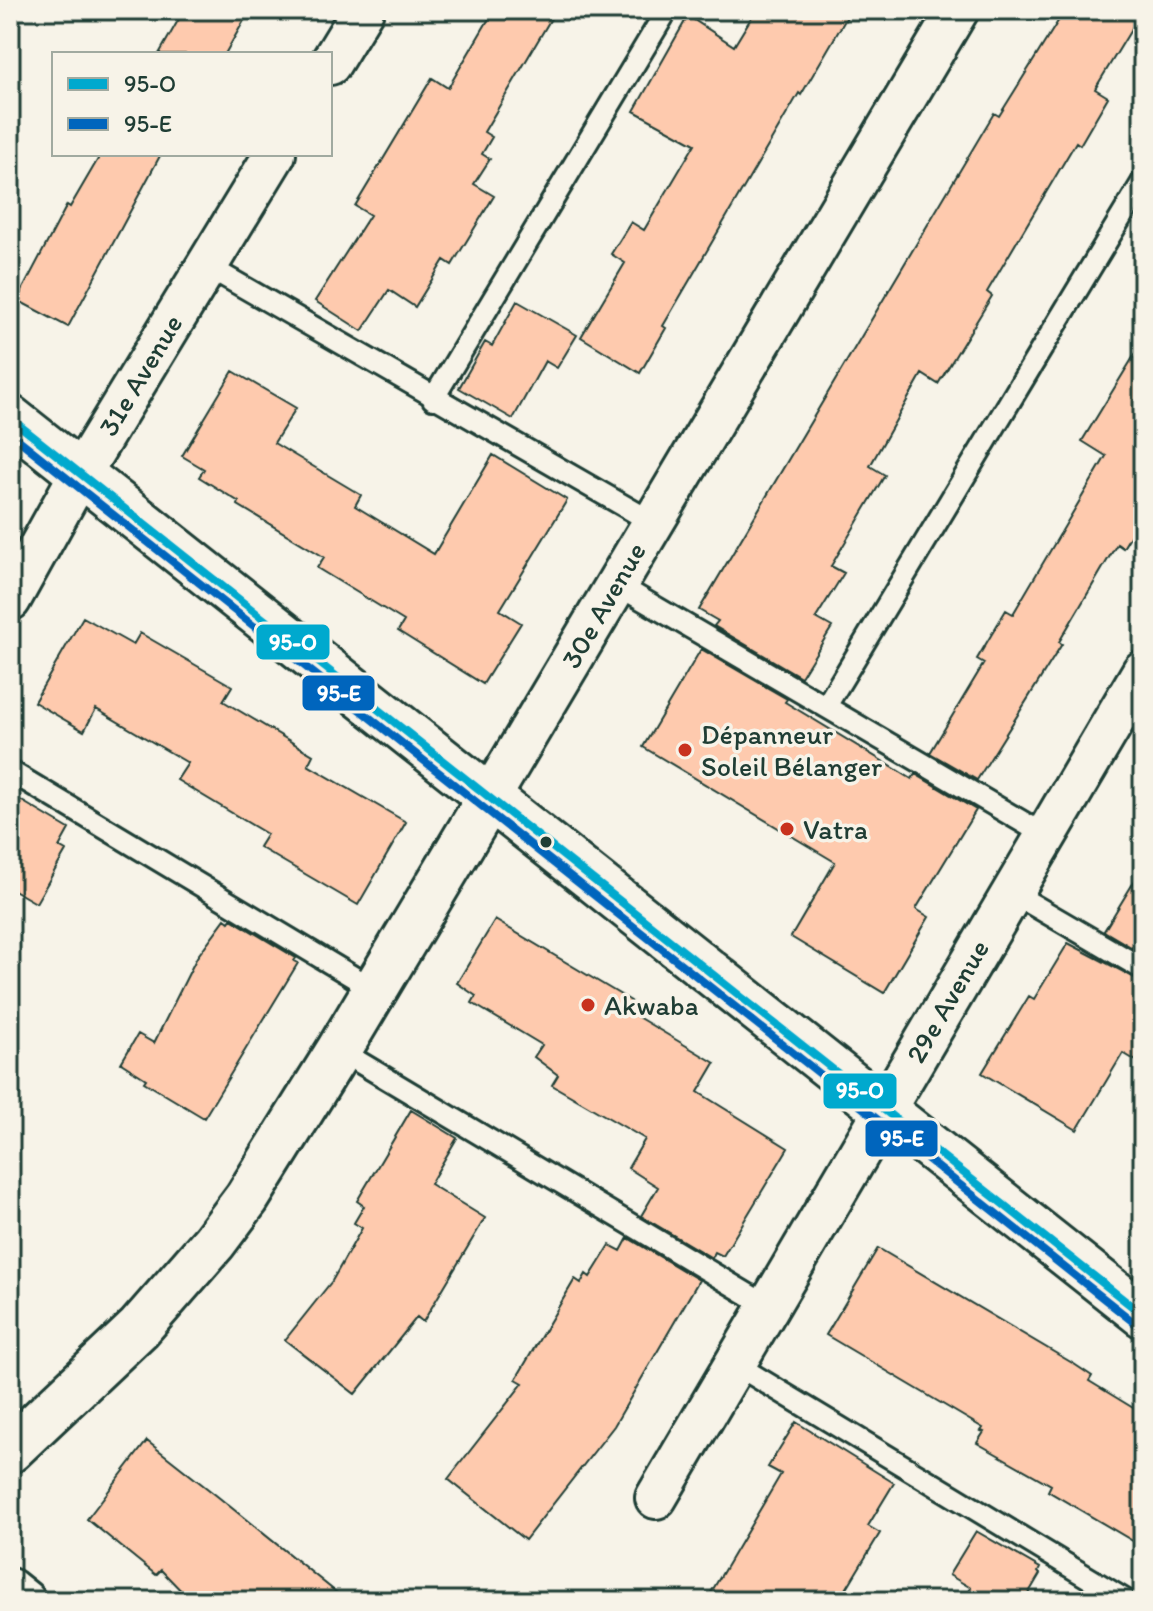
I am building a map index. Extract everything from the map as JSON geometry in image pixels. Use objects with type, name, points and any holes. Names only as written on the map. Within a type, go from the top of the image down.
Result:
[{"type":"street","points":[[332,61],[363,10]]},
{"type":"street","name":"30e Avenue","points":[[10,1450],[139,1328],[214,1242],[247,1198],[375,990],[958,10]]},
{"type":"street","name":"31e Avenue","points":[[10,600],[80,474],[274,156]]},
{"type":"street","points":[[10,418],[1143,1315]]},
{"type":"street","name":"29e Avenue","points":[[656,1498],[1143,671]]},
{"type":"street","points":[[10,1589],[25,1601]]},
{"type":"lane","points":[[433,399],[667,10]]},
{"type":"lane","points":[[826,706],[1143,181]]},
{"type":"lane","points":[[207,266],[433,399],[652,522]]},
{"type":"lane","points":[[616,584],[1045,835]]},
{"type":"lane","points":[[10,771],[375,990]]},
{"type":"lane","points":[[1011,892],[1143,969]]},
{"type":"lane","points":[[339,1050],[769,1307]]},
{"type":"lane","points":[[735,1364],[1127,1601]]},
{"type":"building","points":[[184,10],[250,10],[226,52],[160,52]]},
{"type":"building","points":[[494,10],[556,10],[484,132],[492,137],[482,154],[490,159],[474,184],[494,196],[452,265],[444,260],[415,307],[389,290],[362,331],[315,301],[370,215],[355,206],[432,78],[448,88]]},
{"type":"building","points":[[756,10],[851,10],[663,326],[666,328],[640,373],[581,337],[625,263],[611,254],[631,222],[644,230],[695,144],[634,111],[688,16],[734,46]]},
{"type":"building","points":[[1065,10],[1143,10],[1095,89],[1108,97],[1080,145],[1076,142],[987,292],[992,296],[938,384],[922,374],[870,466],[885,475],[831,566],[844,573],[816,618],[832,627],[801,677],[714,626],[718,621],[699,610],[994,113],[999,116]]},
{"type":"building","points":[[100,156],[160,156],[68,327],[17,300],[67,205],[70,207]]},
{"type":"building","points":[[517,301],[577,335],[557,368],[545,361],[513,419],[459,388],[485,342],[492,346]]},
{"type":"building","points":[[1143,341],[1143,515],[1123,548],[1117,544],[1059,642],[1062,644],[977,780],[930,753],[984,663],[977,659],[1006,610],[1013,614],[1106,456],[1082,441]]},
{"type":"building","points":[[233,371],[296,408],[274,443],[361,495],[355,506],[434,554],[493,455],[567,500],[500,610],[521,623],[483,684],[398,631],[404,621],[317,568],[324,557],[238,505],[239,502],[199,477],[204,469],[182,456]]},
{"type":"building","points":[[83,617],[133,645],[140,633],[232,686],[223,701],[313,755],[308,765],[406,822],[358,905],[259,847],[267,834],[177,780],[188,763],[96,709],[84,731],[34,702]]},
{"type":"building","points":[[701,649],[787,699],[785,702],[912,779],[915,774],[976,810],[916,909],[929,917],[884,993],[791,937],[835,862],[643,747]]},
{"type":"building","points":[[10,794],[69,829],[59,847],[66,851],[36,903],[10,888]]},
{"type":"building","points":[[1143,867],[1143,954],[1104,931]]},
{"type":"building","points":[[225,919],[229,922],[231,919],[296,958],[294,961],[298,963],[204,1118],[144,1082],[146,1079],[121,1063],[138,1034],[154,1043],[197,957]]},
{"type":"building","points":[[495,920],[631,1001],[626,1010],[715,1063],[698,1092],[788,1148],[723,1256],[715,1252],[712,1258],[641,1216],[658,1187],[628,1168],[645,1139],[552,1085],[558,1075],[534,1057],[542,1045],[472,1003],[476,996],[457,983]]},
{"type":"building","points":[[1068,943],[1143,982],[1143,1065],[1123,1053],[1077,1130],[982,1073],[1029,996],[1034,999]]},
{"type":"building","points":[[411,1110],[457,1138],[430,1184],[485,1218],[423,1322],[417,1317],[355,1394],[285,1340],[332,1281],[362,1228],[354,1223],[364,1206],[357,1201]]},
{"type":"building","points":[[628,1238],[699,1280],[614,1426],[525,1540],[448,1479],[523,1383],[516,1379],[575,1279],[581,1283],[586,1274],[590,1277],[610,1245],[621,1251]]},
{"type":"building","points":[[878,1248],[1074,1364],[1092,1376],[1089,1381],[1143,1414],[1143,1547],[1048,1491],[1051,1485],[977,1443],[984,1432],[981,1431],[983,1428],[826,1335]]},
{"type":"building","points":[[796,1422],[894,1483],[868,1526],[880,1533],[839,1601],[706,1601],[781,1474],[768,1467]]},
{"type":"building","points":[[147,1441],[347,1601],[191,1601],[161,1570],[156,1575],[87,1519]]},
{"type":"building","points":[[976,1531],[1040,1568],[1040,1574],[1024,1601],[964,1601],[971,1588],[949,1575]]},
{"type":"transit line","name":"95-O","points":[[10,418],[1143,1315]]},
{"type":"transit line","name":"95-E","points":[[10,433],[1136,1324]]},
{"type":"place","name":"Dépanneur Soleil Bélanger","points":[[685,750]]},
{"type":"place","name":"Vatra","points":[[787,829]]},
{"type":"place","name":"Akwaba","points":[[588,1005]]}]
